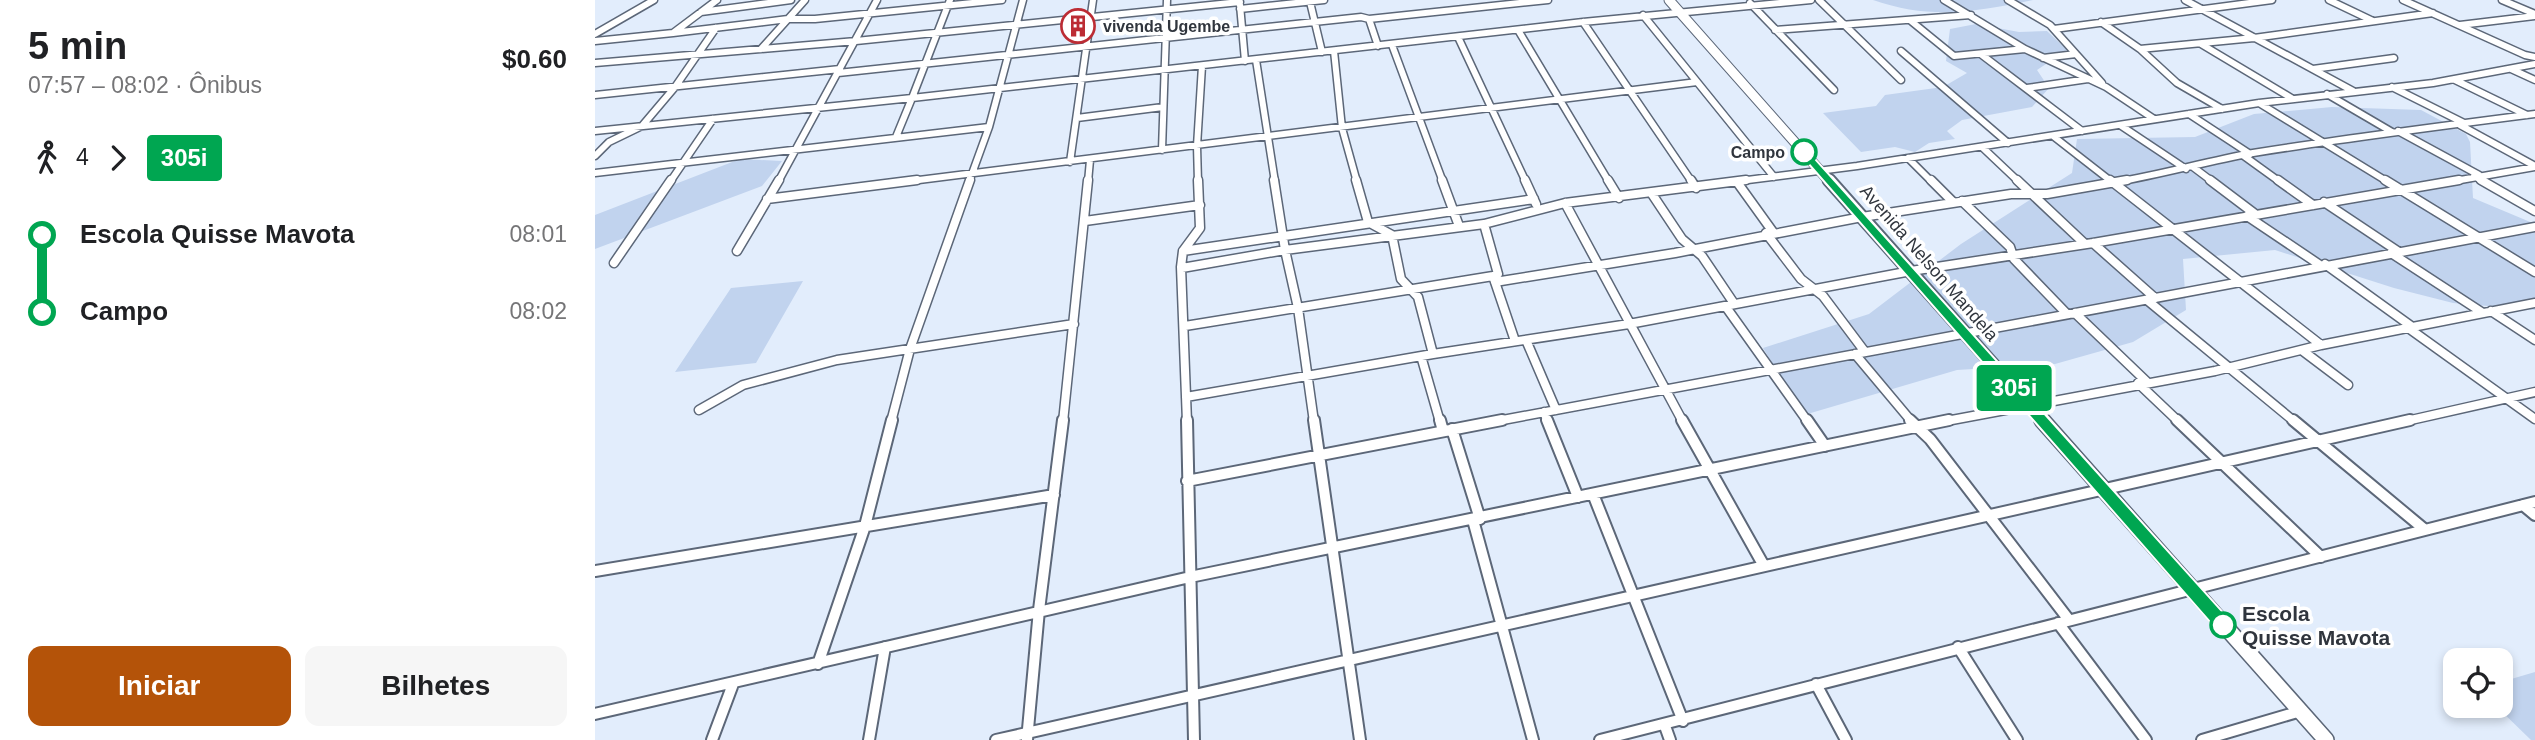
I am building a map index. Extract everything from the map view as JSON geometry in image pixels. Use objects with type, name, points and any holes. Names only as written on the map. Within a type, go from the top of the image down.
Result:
[{"type":"street","points":[[595,34],[654,0]]},
{"type":"street","points":[[673,33],[696,13],[717,0]]},
{"type":"street","points":[[696,13],[791,0]]},
{"type":"street","points":[[761,49],[805,0]]},
{"type":"street","points":[[737,251],[798,148],[877,0]]},
{"type":"street","points":[[595,41],[788,19],[815,19],[949,3],[1002,0]]},
{"type":"street","points":[[818,664],[865,526],[909,349],[989,127],[1023,0]]},
{"type":"street","points":[[1070,162],[1093,0]]},
{"type":"street","points":[[1162,150],[1167,0]]},
{"type":"street","points":[[595,63],[856,41],[1167,10],[1324,0]]},
{"type":"street","points":[[595,95],[1548,0]]},
{"type":"street","name":"Avenida Nelson Mandela","points":[[1669,0],[2326,740]]},
{"type":"street","points":[[595,131],[1250,61],[1749,2],[1811,0]]},
{"type":"street","points":[[1819,0],[1901,80]]},
{"type":"street","points":[[1944,0],[2025,50],[2106,87],[2154,120]]},
{"type":"street","points":[[2008,0],[2054,29],[2106,87]]},
{"type":"street","points":[[2185,0],[2353,91]]},
{"type":"street","points":[[2054,29],[2273,0]]},
{"type":"street","points":[[2329,0],[2375,21]]},
{"type":"street","points":[[2403,0],[2525,55],[2535,57]]},
{"type":"street","points":[[2502,0],[2535,15]]},
{"type":"street","points":[[1310,2],[1322,52]]},
{"type":"street","points":[[1749,2],[1834,90]]},
{"type":"street","points":[[896,137],[949,3]]},
{"type":"street","points":[[1240,4],[1241,30],[1269,136],[1285,250],[1298,308],[1360,740]]},
{"type":"street","points":[[2140,49],[2254,38],[2433,13]]},
{"type":"street","points":[[1643,15],[1774,177]]},
{"type":"street","points":[[1775,30],[1971,15]]},
{"type":"street","points":[[2459,26],[2535,15]]},
{"type":"street","points":[[1369,19],[1378,46]]},
{"type":"street","points":[[1911,21],[1950,55],[1982,55],[2025,50]]},
{"type":"street","points":[[1583,22],[1696,188]]},
{"type":"street","points":[[2101,22],[2140,49],[2173,80],[2222,109]]},
{"type":"street","points":[[595,156],[609,142],[642,126],[675,87],[716,28]]},
{"type":"street","points":[[1518,30],[1619,198]]},
{"type":"street","points":[[1458,37],[1538,208]]},
{"type":"street","points":[[2200,44],[2293,99]]},
{"type":"street","points":[[1392,45],[1459,226]]},
{"type":"street","points":[[1334,51],[1342,128],[1368,222],[1392,235],[1401,279],[1418,297],[1433,354]]},
{"type":"street","points":[[1901,51],[2008,143]]},
{"type":"street","points":[[2043,58],[2076,54]]},
{"type":"street","points":[[1982,55],[2082,131]]},
{"type":"street","points":[[2525,55],[2526,65]]},
{"type":"street","points":[[2313,69],[2394,58]]},
{"type":"street","points":[[1182,268],[1285,250],[1484,224],[1565,203],[1821,171],[2259,103],[2454,79],[2535,64]]},
{"type":"street","points":[[1194,740],[1182,268],[1183,251],[1196,238],[1200,228],[1197,146],[1202,66]]},
{"type":"street","points":[[2511,69],[2535,80]]},
{"type":"street","points":[[2027,88],[2097,77]]},
{"type":"street","points":[[2454,79],[2533,116]]},
{"type":"street","points":[[767,199],[1697,82]]},
{"type":"street","points":[[2392,86],[2535,166]]},
{"type":"street","points":[[2327,94],[2535,211]]},
{"type":"street","points":[[2259,103],[2535,272]]},
{"type":"street","points":[[1077,118],[1163,107]]},
{"type":"street","points":[[2189,114],[2313,205]]},
{"type":"street","points":[[1185,326],[1410,289],[1597,265],[1862,216],[2114,183],[2323,142],[2533,116]]},
{"type":"street","points":[[614,263],[713,119]]},
{"type":"street","points":[[2120,125],[2190,168],[2251,215],[2535,419]]},
{"type":"street","points":[[595,173],[989,127]]},
{"type":"street","points":[[2053,136],[2321,345]]},
{"type":"street","points":[[1982,147],[2213,356],[2230,367],[2424,529]]},
{"type":"street","points":[[1907,158],[2010,247],[2012,255],[2321,557]]},
{"type":"street","points":[[1027,736],[1090,160]]},
{"type":"street","points":[[1186,397],[1433,354],[1629,324],[1911,271],[2089,244],[2535,166]]},
{"type":"street","points":[[1737,182],[1801,279],[1814,288],[1903,414],[1930,439],[1989,516],[2145,740]]},
{"type":"street","points":[[1652,194],[1682,239],[1695,249],[1761,359],[1825,446]]},
{"type":"street","points":[[1183,251],[1534,199]]},
{"type":"street","points":[[2324,202],[2395,253],[2535,340]]},
{"type":"street","points":[[1565,203],[1664,390],[1764,566]]},
{"type":"street","points":[[1085,221],[1199,205]]},
{"type":"street","points":[[1484,224],[1498,274],[1494,279]]},
{"type":"street","points":[[1187,481],[2535,226]]},
{"type":"street","points":[[1494,279],[1515,341]]},
{"type":"street","points":[[595,714],[1191,577],[2028,404],[2230,367],[2321,345],[2535,303]]},
{"type":"street","points":[[699,410],[750,383],[837,360],[1074,324]]},
{"type":"street","points":[[1526,340],[1556,410]]},
{"type":"street","points":[[2303,351],[2348,385]]},
{"type":"street","points":[[1421,356],[1476,519],[1501,625],[1533,740]]},
{"type":"street","points":[[996,740],[1027,736],[1193,695],[2535,392]]},
{"type":"street","points":[[1544,412],[1578,497]]},
{"type":"street","points":[[1593,494],[1683,721]]},
{"type":"street","points":[[595,571],[1054,495]]},
{"type":"street","points":[[1600,740],[1665,726],[1958,647],[2193,591],[2535,502]]},
{"type":"street","points":[[2523,505],[2535,514]]},
{"type":"street","points":[[869,740],[884,647]]},
{"type":"street","points":[[1958,647],[2017,740]]},
{"type":"street","points":[[712,740],[733,684]]},
{"type":"street","points":[[1816,684],[1846,740]]},
{"type":"street","points":[[2202,740],[2301,711]]},
{"type":"street","points":[[1665,726],[1670,740]]},
{"type":"shaded area","points":[[1873,0],[2033,0],[1972,11],[1934,12]]},
{"type":"shaded area","points":[[1976,24],[2019,32],[2047,31],[2067,50],[2037,70],[2049,88],[2032,107],[1962,120],[1947,131],[1955,139],[1929,143],[1915,152],[1895,147],[1861,152],[1823,113],[1876,106],[1885,95],[1943,87],[1967,73],[1946,61],[1950,29]]},
{"type":"shaded area","points":[[2332,107],[2421,110],[2466,134],[2470,142],[2473,198],[2535,224],[2535,310],[2453,303],[2394,288],[2275,250],[2183,259],[2186,310],[2133,342],[2055,364],[1957,370],[1804,415],[1763,348],[1869,314],[1961,244],[2072,173],[2077,139],[2195,137],[2254,114]]},
{"type":"shaded area","points":[[740,159],[782,161],[762,186],[595,249],[595,215]]},
{"type":"shaded area","points":[[803,281],[756,363],[675,372],[731,288]]},
{"type":"shaded area","points":[[2535,672],[2535,740],[2531,740],[2508,718],[2513,718],[2513,678]]},
{"type":"bus line","name":"305i","points":[[1804,152],[2223,625]]},
{"type":"place","name":"vivenda Ugembe","points":[[1078,26]]},
{"type":"place","name":"Campo","points":[[1804,152]]},
{"type":"place","name":"Escola Quisse Mavota","points":[[2223,625]]}]
